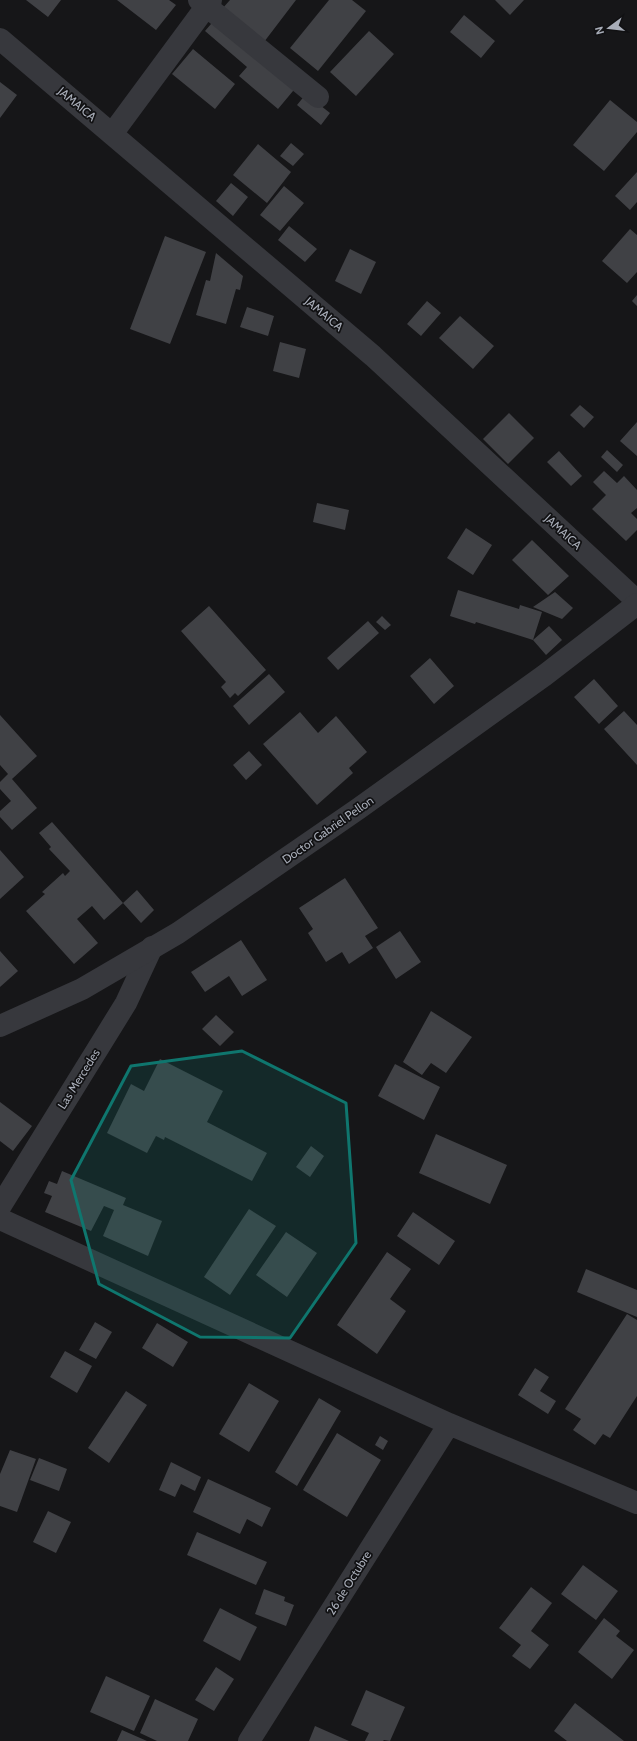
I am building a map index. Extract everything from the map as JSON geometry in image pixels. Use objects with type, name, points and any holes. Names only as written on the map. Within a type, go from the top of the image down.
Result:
[{"type":"street","points":[[112,134],[206,2],[318,97]]},
{"type":"street","name":"JAMAICA","points":[[0,39],[373,356],[637,603]]},
{"type":"street","name":"Doctor Gabriel Pellon","points":[[0,1026],[82,989],[178,933],[358,809],[545,675],[637,603]]},
{"type":"street","name":"Las Mercedes","points":[[0,1207],[126,1003],[152,947]]},
{"type":"street","points":[[0,1219],[449,1424],[637,1503]]},
{"type":"street","name":"26 de Octubre","points":[[249,1741],[449,1424]]},
{"type":"highlighted area","points":[[242,1051],[346,1103],[356,1243],[290,1338],[200,1337],[99,1284],[71,1180],[131,1066]]},
{"type":"building","points":[[26,0],[61,0],[48,17]]},
{"type":"building","points":[[117,0],[169,0],[176,5],[156,30]]},
{"type":"building","points":[[230,0],[296,0],[264,42],[222,9]]},
{"type":"building","points":[[329,0],[352,0],[366,11],[318,71],[290,48]]},
{"type":"building","points":[[495,0],[524,0],[510,15]]},
{"type":"building","points":[[464,15],[495,41],[481,58],[450,32]]},
{"type":"building","points":[[217,17],[298,85],[278,109],[239,76],[247,67],[205,31]]},
{"type":"building","points":[[369,31],[394,54],[356,96],[330,72]]},
{"type":"building","points":[[193,49],[235,84],[215,109],[172,74]]},
{"type":"building","points":[[0,82],[17,95],[0,118]]},
{"type":"building","points":[[306,94],[330,113],[321,125],[297,105]]},
{"type":"building","points":[[610,100],[637,122],[637,132],[604,171],[573,145]]},
{"type":"building","points":[[291,143],[304,154],[293,166],[280,156]]},
{"type":"building","points":[[258,144],[291,172],[267,203],[233,175]]},
{"type":"building","points":[[637,172],[637,202],[630,210],[615,196]]},
{"type":"building","points":[[231,183],[248,197],[233,216],[216,201]]},
{"type":"building","points":[[284,186],[304,203],[280,231],[260,215]]},
{"type":"building","points":[[289,226],[317,249],[305,262],[278,240]]},
{"type":"building","points":[[630,229],[637,235],[637,272],[627,283],[602,261]]},
{"type":"building","points":[[165,236],[206,252],[170,344],[130,329]]},
{"type":"building","points":[[350,249],[376,262],[361,294],[335,281]]},
{"type":"building","points":[[216,253],[243,276],[240,290],[236,289],[226,324],[196,315],[206,280],[210,281]]},
{"type":"building","points":[[637,295],[637,306],[632,301]]},
{"type":"building","points":[[427,301],[441,313],[421,336],[407,324]]},
{"type":"building","points":[[247,307],[274,316],[268,336],[240,327]]},
{"type":"building","points":[[460,316],[494,346],[473,369],[439,338]]},
{"type":"building","points":[[280,342],[306,349],[299,378],[273,371]]},
{"type":"building","points":[[580,405],[594,417],[584,428],[570,415]]},
{"type":"building","points":[[509,413],[534,438],[508,464],[483,439]]},
{"type":"building","points":[[637,422],[637,456],[620,441]]},
{"type":"building","points":[[607,450],[623,465],[617,472],[601,457]]},
{"type":"building","points":[[559,451],[582,476],[571,486],[547,462]]},
{"type":"building","points":[[604,471],[617,483],[624,476],[637,490],[637,508],[631,513],[637,519],[637,530],[626,541],[592,509],[606,495],[593,482]]},
{"type":"building","points":[[317,503],[349,510],[345,530],[313,522]]},
{"type":"building","points":[[466,528],[492,545],[473,575],[447,558]]},
{"type":"building","points":[[532,540],[569,576],[548,595],[512,560]]},
{"type":"building","points":[[458,590],[519,609],[520,605],[542,612],[533,640],[476,622],[475,624],[450,616]]},
{"type":"building","points":[[555,592],[573,608],[562,619],[533,607]]},
{"type":"building","points":[[209,606],[266,670],[238,696],[235,693],[230,698],[221,687],[226,682],[181,631]]},
{"type":"building","points":[[382,616],[391,625],[385,630],[376,622]]},
{"type":"building","points":[[368,621],[379,633],[338,670],[327,658]]},
{"type":"building","points":[[549,626],[562,640],[546,655],[533,640]]},
{"type":"building","points":[[430,658],[454,686],[434,704],[410,676]]},
{"type":"building","points":[[269,674],[285,692],[249,725],[233,706]]},
{"type":"building","points":[[594,679],[618,706],[599,724],[574,697]]},
{"type":"building","points":[[624,711],[637,725],[637,765],[604,729]]},
{"type":"building","points":[[300,712],[318,733],[336,716],[367,752],[349,768],[353,773],[317,805],[263,744]]},
{"type":"building","points":[[0,715],[37,756],[12,779],[37,808],[12,830],[0,817],[0,811],[11,801],[0,789],[0,782],[8,774],[0,765]]},
{"type":"building","points":[[249,751],[262,765],[246,780],[233,765]]},
{"type":"building","points":[[52,822],[123,903],[104,920],[92,906],[77,919],[98,943],[74,964],[26,911],[45,894],[42,892],[63,873],[65,876],[70,871],[49,849],[51,847],[39,833]]},
{"type":"building","points":[[0,850],[24,877],[0,899]]},
{"type":"building","points":[[345,878],[378,928],[365,936],[373,948],[349,964],[342,952],[326,962],[308,933],[313,929],[299,908]]},
{"type":"building","points":[[137,890],[154,910],[141,923],[123,903]]},
{"type":"building","points":[[400,931],[421,962],[396,979],[376,947]]},
{"type":"building","points":[[241,940],[267,980],[242,996],[229,976],[205,992],[191,972]]},
{"type":"building","points":[[0,951],[18,971],[0,987]]},
{"type":"building","points":[[431,1011],[472,1037],[446,1073],[431,1063],[422,1075],[403,1062]]},
{"type":"building","points":[[216,1015],[234,1032],[220,1046],[202,1029]]},
{"type":"building","points":[[160,1059],[223,1091],[207,1122],[267,1153],[252,1181],[165,1137],[164,1140],[156,1136],[147,1153],[107,1133],[131,1084],[144,1091]]},
{"type":"building","points":[[395,1064],[440,1087],[424,1120],[378,1096]]},
{"type":"building","points":[[0,1102],[32,1126],[13,1151],[0,1141]]},
{"type":"building","points":[[436,1134],[507,1165],[490,1204],[419,1173]]},
{"type":"building","points":[[311,1146],[324,1156],[310,1177],[296,1167]]},
{"type":"building","points":[[62,1171],[126,1198],[123,1205],[162,1221],[148,1256],[103,1236],[114,1210],[104,1206],[91,1231],[45,1212],[52,1196],[44,1193],[49,1181],[57,1184]]},
{"type":"building","points":[[249,1209],[276,1226],[230,1295],[204,1277]]},
{"type":"building","points":[[413,1212],[455,1241],[439,1265],[397,1236]]},
{"type":"building","points":[[286,1232],[317,1253],[287,1297],[256,1275]]},
{"type":"building","points":[[387,1252],[411,1269],[390,1299],[406,1311],[377,1354],[337,1325]]},
{"type":"building","points":[[586,1269],[637,1290],[637,1317],[577,1292]]},
{"type":"building","points":[[627,1314],[637,1320],[637,1396],[610,1438],[603,1434],[595,1445],[573,1430],[581,1419],[565,1409]]},
{"type":"building","points":[[95,1322],[112,1332],[96,1359],[79,1350]]},
{"type":"building","points":[[157,1323],[188,1342],[173,1367],[142,1348]]},
{"type":"building","points":[[65,1351],[92,1366],[77,1393],[50,1377]]},
{"type":"building","points":[[535,1368],[549,1377],[540,1391],[556,1401],[548,1414],[518,1395]]},
{"type":"building","points":[[249,1383],[279,1401],[249,1452],[219,1434]]},
{"type":"building","points":[[126,1391],[147,1405],[109,1463],[88,1448]]},
{"type":"building","points":[[319,1398],[341,1411],[297,1486],[275,1472]]},
{"type":"building","points":[[337,1433],[381,1460],[347,1517],[303,1490]]},
{"type":"building","points":[[380,1436],[388,1441],[383,1450],[375,1445]]},
{"type":"building","points":[[10,1450],[36,1459],[17,1512],[0,1506],[0,1474]]},
{"type":"building","points":[[39,1458],[67,1469],[59,1491],[30,1480]]},
{"type":"building","points":[[171,1462],[201,1477],[195,1491],[181,1484],[175,1497],[159,1490]]},
{"type":"building","points":[[208,1479],[271,1508],[262,1527],[247,1519],[240,1534],[193,1512]]},
{"type":"building","points":[[48,1511],[71,1522],[56,1553],[33,1542]]},
{"type":"building","points":[[197,1532],[267,1562],[256,1585],[187,1555]]},
{"type":"building","points":[[583,1565],[618,1591],[596,1620],[561,1594]]},
{"type":"building","points":[[531,1587],[552,1603],[531,1631],[549,1645],[530,1669],[512,1656],[521,1645],[499,1628]]},
{"type":"building","points":[[264,1589],[285,1597],[284,1601],[294,1605],[286,1626],[255,1614]]},
{"type":"building","points":[[220,1608],[257,1627],[240,1661],[203,1641]]},
{"type":"building","points":[[604,1618],[620,1631],[616,1636],[634,1650],[612,1679],[578,1652]]},
{"type":"building","points":[[216,1667],[234,1679],[214,1711],[195,1700]]},
{"type":"building","points":[[106,1676],[150,1696],[134,1731],[90,1712]]},
{"type":"building","points":[[366,1690],[405,1707],[390,1741],[365,1741],[369,1733],[351,1725]]},
{"type":"building","points":[[155,1699],[198,1719],[188,1741],[157,1741],[140,1733]]},
{"type":"building","points":[[575,1703],[624,1741],[567,1741],[554,1731]]},
{"type":"building","points":[[315,1726],[349,1741],[309,1741]]},
{"type":"building","points":[[122,1730],[147,1741],[117,1741]]}]
